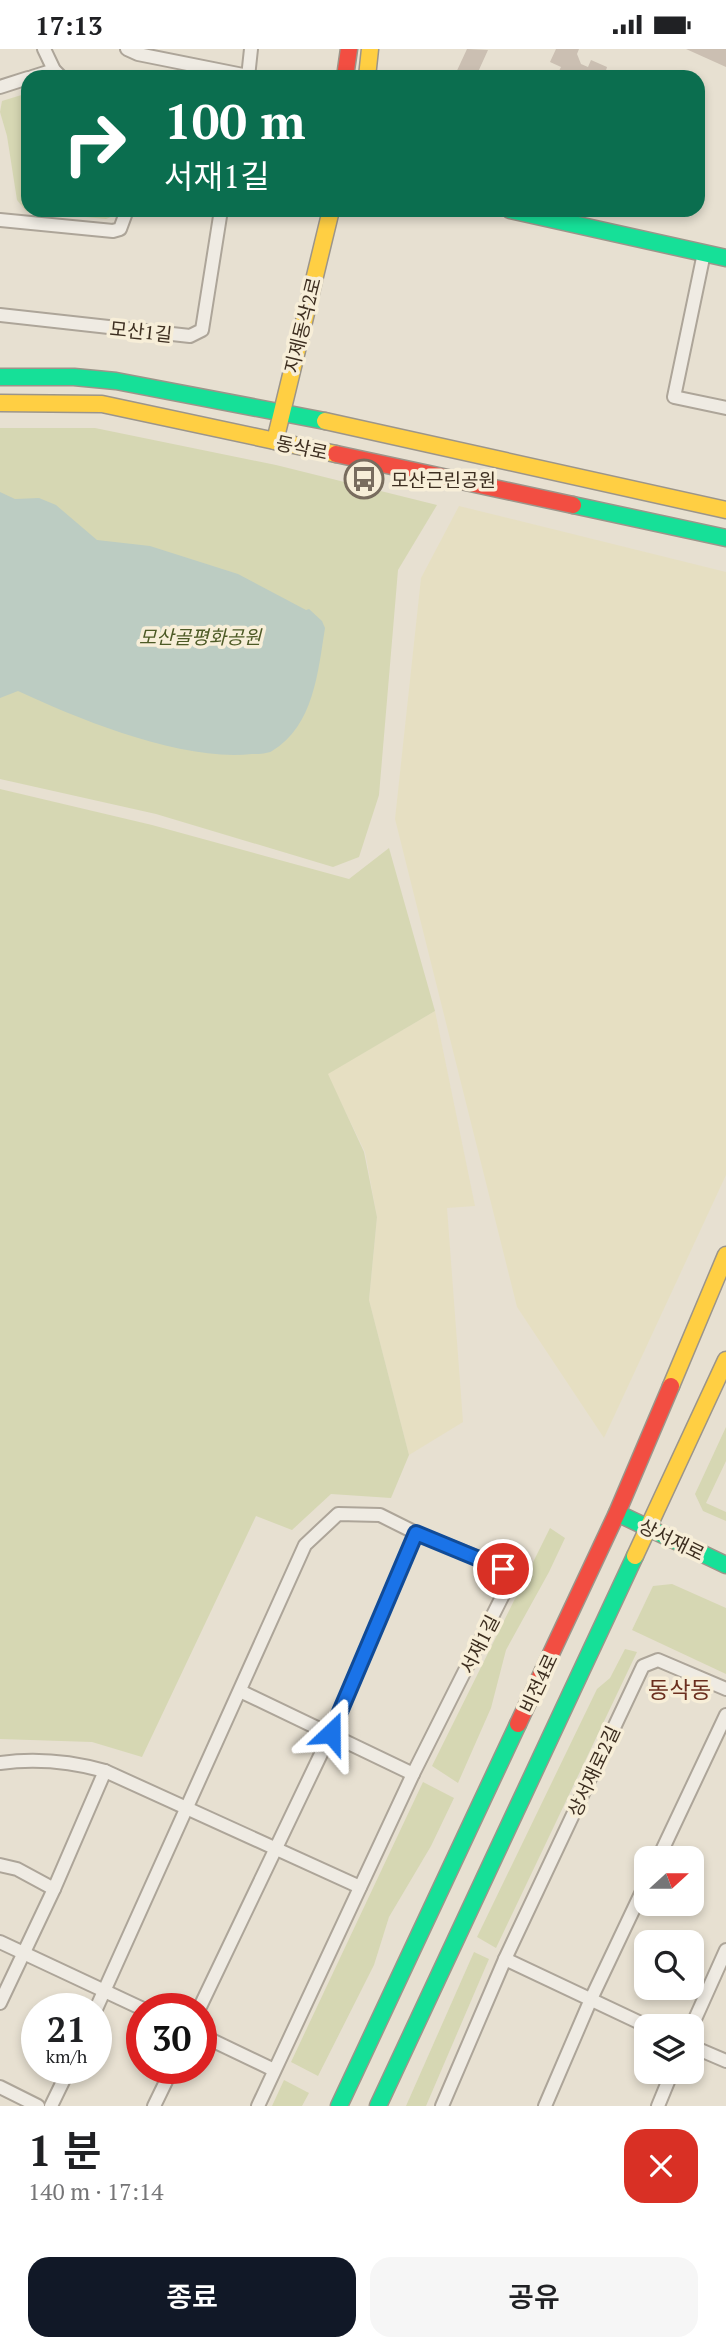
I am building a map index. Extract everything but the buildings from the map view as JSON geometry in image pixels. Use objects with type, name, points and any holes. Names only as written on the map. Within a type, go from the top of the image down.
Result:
[{"type":"main road","points":[[346,70],[349,49]]},
{"type":"main road","points":[[368,70],[370,49]]},
{"type":"main road","name":"지제동삭2로","points":[[275,441],[329,217]]},
{"type":"main road","points":[[542,217],[726,258]]},
{"type":"main road","name":"동삭로","points":[[0,377],[74,377],[116,381],[281,411],[726,510]]},
{"type":"main road","name":"동삭로","points":[[0,403],[102,404],[726,538]]},
{"type":"main road","name":"비전4로","points":[[339,2106],[617,1513],[726,1255]]},
{"type":"main road","name":"비전4로","points":[[378,2106],[726,1360]]},
{"type":"main road","name":"상서재로","points":[[617,1513],[726,1565]]},
{"type":"street","points":[[44,49],[55,70]]},
{"type":"street","points":[[127,49],[138,54],[218,70]]},
{"type":"street","points":[[249,70],[251,49]]},
{"type":"street","points":[[0,87],[21,81]]},
{"type":"street","points":[[0,220],[113,231],[120,229],[124,217]]},
{"type":"street","name":"모산1길","points":[[0,314],[190,336],[202,331],[220,217]]},
{"type":"street","points":[[704,253],[674,397],[726,408]]},
{"type":"street","points":[[104,1991],[305,1545],[338,1514],[380,1515],[416,1533],[331,1733],[207,1993]]},
{"type":"street","name":"서재1길","points":[[258,2106],[413,1774],[508,1584],[508,1576],[496,1565],[416,1533]]},
{"type":"street","name":"상서재로2길","points":[[442,2106],[505,1959],[643,1666],[658,1660],[726,1689]]},
{"type":"street","points":[[240,1691],[413,1774]]},
{"type":"street","points":[[664,1846],[726,1715]]},
{"type":"street","points":[[0,1763],[31,1759],[105,1771],[360,1887]]},
{"type":"street","points":[[0,2003],[54,1889],[105,1771]]},
{"type":"street","points":[[0,1865],[17,1869],[54,1889]]},
{"type":"street","points":[[545,2106],[634,1908]]},
{"type":"street","points":[[0,1942],[126,2001]]},
{"type":"street","points":[[697,2014],[726,1950]]},
{"type":"street","points":[[505,1959],[634,2020]]},
{"type":"street","points":[[217,2043],[274,2070]]},
{"type":"street","points":[[704,2052],[726,2061]]},
{"type":"street","points":[[51,2106],[62,2084]]},
{"type":"street","points":[[154,2106],[165,2084]]},
{"type":"street","points":[[658,2106],[667,2084]]},
{"type":"street","points":[[0,2087],[38,2106]]},
{"type":"shaded area","points":[[0,492],[15,499],[39,498],[56,505],[97,540],[150,546],[238,574],[306,610],[309,609],[322,621],[325,628],[312,696],[297,727],[270,752],[225,755],[195,752],[133,736],[101,726],[18,691],[0,698]]},
{"type":"shaded area","points":[[459,506],[726,572],[726,1175],[604,1438],[517,1307],[395,819],[421,578]]},
{"type":"shaded area","points":[[435,1011],[475,1206],[447,1208],[463,1422],[409,1455],[369,1300],[377,1217],[365,1152],[327,1074]]},
{"type":"green space","points":[[21,95],[21,205],[17,200],[7,136],[0,112],[2,101]]},
{"type":"green space","name":"모산골평화공원","points":[[0,428],[95,428],[276,465],[437,505],[398,570],[379,795],[359,857],[333,867],[156,814],[0,779]]},
{"type":"green space","points":[[0,789],[152,825],[349,879],[389,848],[435,1011],[328,1074],[364,1152],[377,1217],[369,1300],[409,1455],[391,1498],[331,1494],[292,1530],[256,1516],[142,1757],[92,1742],[0,1739]]},
{"type":"green space","points":[[726,1427],[726,1461],[706,1503],[726,1512],[726,1521],[703,1511],[695,1494]]},
{"type":"green space","points":[[550,1528],[565,1538],[506,1650],[491,1708],[458,1783],[432,1766]]},
{"type":"green space","points":[[672,1584],[726,1608],[726,1674],[632,1630],[653,1586]]},
{"type":"green space","points":[[625,1649],[637,1652],[496,1948],[477,1937],[597,1689],[610,1678]]},
{"type":"green space","points":[[423,1782],[454,1798],[431,1846],[389,1917],[374,1965],[318,2076],[291,2062]]},
{"type":"green space","points":[[474,1952],[489,1959],[426,2106],[406,2106]]},
{"type":"green space","points":[[284,2080],[309,2093],[302,2106],[272,2106]]},
{"type":"traffic: fast","points":[[542,217],[726,258]]},
{"type":"traffic: fast","points":[[0,377],[74,377],[116,381],[325,421]]},
{"type":"traffic: fast","points":[[573,505],[726,538]]},
{"type":"traffic: fast","points":[[617,1513],[726,1565]]},
{"type":"traffic: fast","points":[[378,2106],[635,1556]]},
{"type":"traffic: fast","points":[[339,2106],[518,1724]]},
{"type":"traffic: slow","points":[[368,70],[370,49]]},
{"type":"traffic: slow","points":[[275,441],[329,217]]},
{"type":"traffic: slow","points":[[0,403],[102,404],[336,454]]},
{"type":"traffic: slow","points":[[325,421],[726,510]]},
{"type":"traffic: slow","points":[[671,1386],[726,1255]]},
{"type":"traffic: slow","points":[[635,1556],[726,1360]]},
{"type":"traffic: jam","points":[[346,70],[349,49]]},
{"type":"traffic: jam","points":[[336,454],[573,505]]},
{"type":"traffic: jam","points":[[518,1724],[617,1513],[671,1386]]},
{"type":"place","name":"모산근린공원","points":[[364,479]]},
{"type":"district","name":"동삭동","points":[[680,1689]]},
{"type":"route","points":[[331,1733],[416,1533],[503,1569]]}]
